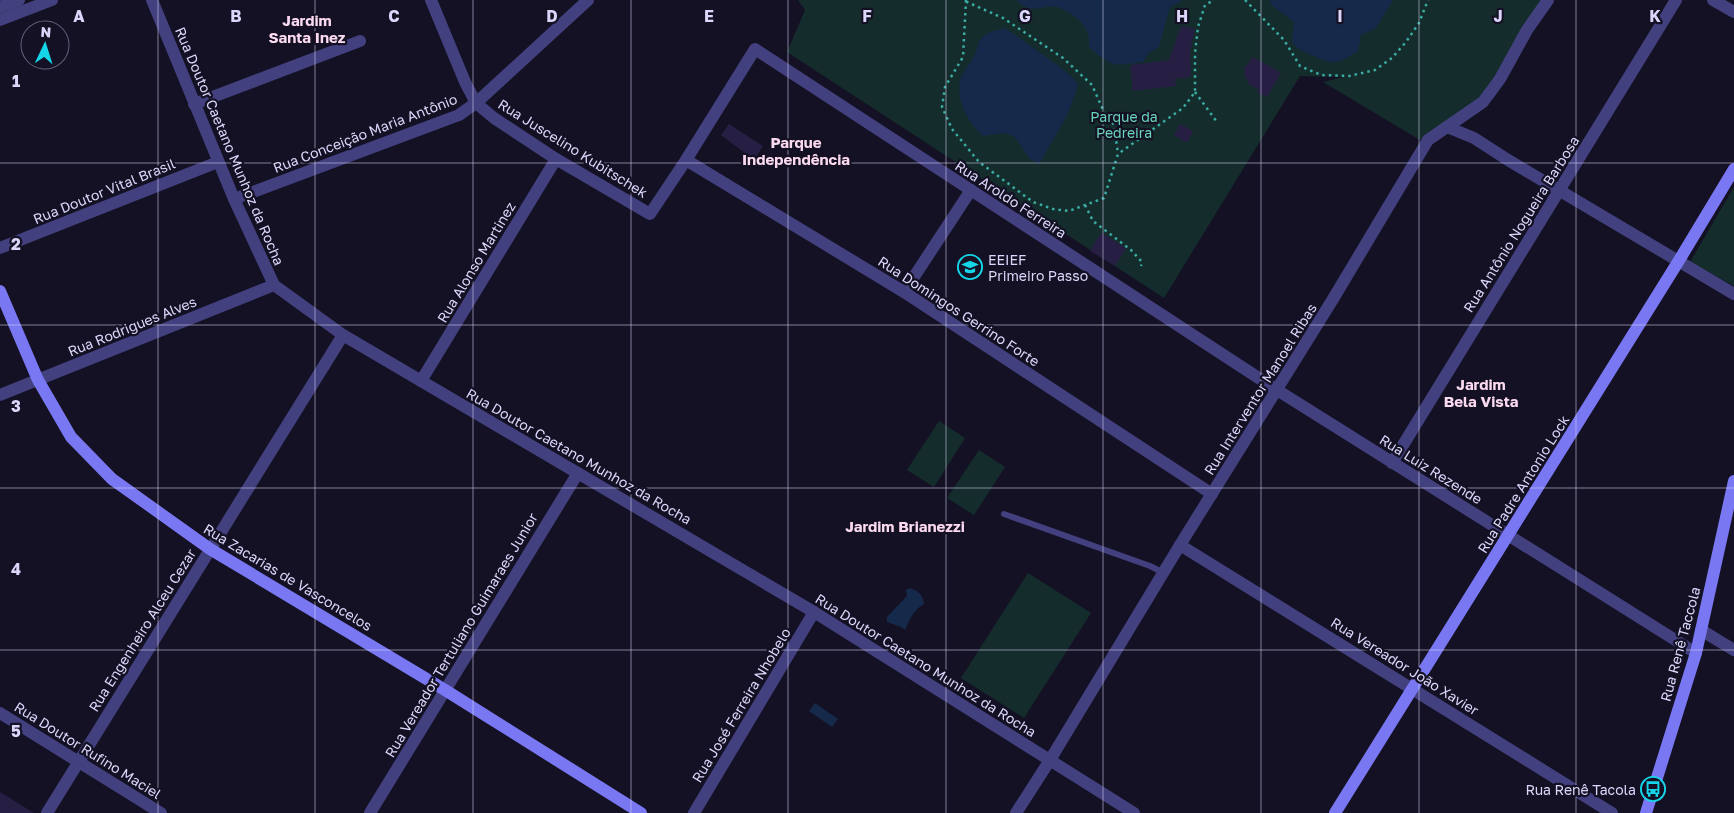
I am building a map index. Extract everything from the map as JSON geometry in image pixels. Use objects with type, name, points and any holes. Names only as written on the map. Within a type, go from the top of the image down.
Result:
[{"type":"main road","name":"Rua Padre Antonio Lock","points":[[1335,813],[1734,169]]},
{"type":"main road","name":"Rua Zacarias de Vasconcelos","points":[[0,290],[38,380],[71,437],[112,479],[210,549],[445,690],[641,813]]},
{"type":"main road","name":"Rua Renê Taccola","points":[[1646,813],[1696,653],[1734,481]]},
{"type":"street","points":[[0,7],[19,0]]},
{"type":"street","points":[[0,20],[52,0]]},
{"type":"street","name":"Rua Doutor Caetano Munhoz da Rocha","points":[[152,0],[218,162],[274,285],[344,335],[814,612],[1134,813]]},
{"type":"street","name":"Rua Juscelino Kubitschek","points":[[431,0],[465,82],[476,103],[494,118],[556,159],[650,214],[686,160]]},
{"type":"street","name":"Rua Conceição Maria Antônio","points":[[234,199],[459,115],[476,103],[588,0]]},
{"type":"street","name":"Rua Interventor Manoel Ribas","points":[[1016,813],[1333,299],[1428,140],[1483,102],[1500,79],[1527,30],[1548,0]]},
{"type":"street","name":"Rua Antônio Nogueira Barbosa","points":[[1392,463],[1676,0]]},
{"type":"street","points":[[1713,0],[1734,12]]},
{"type":"street","points":[[194,104],[360,41]]},
{"type":"street","name":"Rua Aroldo Ferreira","points":[[686,160],[755,49],[1277,390]]},
{"type":"street","points":[[1447,127],[1474,138],[1734,294]]},
{"type":"street","name":"Rua Alonso Martinez","points":[[421,381],[556,159]]},
{"type":"street","name":"Rua Domingos Gerrino Forte","points":[[686,160],[904,292],[1212,494]]},
{"type":"street","name":"Rua Doutor Vital Brasil","points":[[0,248],[218,162]]},
{"type":"street","points":[[904,292],[971,190]]},
{"type":"street","name":"Rua Rodrigues Alves","points":[[0,395],[274,285]]},
{"type":"street","name":"Rua Engenheiro Alceu Cezar","points":[[47,813],[344,335]]},
{"type":"street","name":"Rua Luiz Rezende","points":[[1277,390],[1696,653]]},
{"type":"street","name":"Rua Vereador Tertuliano Guimaraes Junior","points":[[370,813],[578,473]]},
{"type":"street","name":"Rua Vereador João Xavier","points":[[1180,545],[1612,813]]},
{"type":"street","name":"Rua José Ferreira Nhobelo","points":[[694,813],[814,612]]},
{"type":"street","points":[[1702,630],[1734,650]]},
{"type":"street","name":"Rua Doutor Rufino Maciel","points":[[0,713],[160,813]]},
{"type":"lane","points":[[1004,514],[1150,566],[1164,573]]},
{"type":"path","points":[[1214,0],[1205,5],[1198,27],[1195,53],[1195,92],[1217,122]]},
{"type":"path","points":[[1245,0],[1284,40],[1300,66],[1321,75],[1349,76],[1375,70],[1392,58],[1419,23],[1428,0]]},
{"type":"path","points":[[967,1],[1003,18],[1063,58],[1092,85],[1104,112],[1114,125],[1118,154],[1104,198],[1068,211],[1054,209],[1033,202],[979,162],[952,129],[942,106],[945,87],[962,57],[967,1]]},
{"type":"path","points":[[1118,154],[1183,108],[1195,92]]},
{"type":"path","points":[[1084,205],[1093,221],[1131,250],[1142,262],[1141,266]]},
{"type":"green space","name":"Parque da Pedreira","points":[[798,0],[1541,0],[1485,93],[1420,140],[1323,82],[1343,77],[1300,76],[1164,298],[787,52],[805,10]]},
{"type":"green space","points":[[1734,187],[1734,286],[1690,262]]},
{"type":"green space","points":[[939,421],[965,438],[934,487],[907,470]]},
{"type":"green space","points":[[979,450],[1005,467],[974,515],[947,498]]},
{"type":"green space","points":[[1028,573],[1091,613],[1024,718],[961,678]]},
{"type":"water","points":[[1017,0],[1183,0],[1170,7],[1159,47],[1149,53],[1143,62],[1118,65],[1103,59],[1089,47],[1088,34],[1085,27],[1070,13],[1052,6],[1026,7]]},
{"type":"water","points":[[1269,0],[1393,0],[1376,28],[1361,35],[1358,51],[1340,61],[1330,62],[1303,51],[1292,42],[1294,22],[1273,6]]},
{"type":"water","points":[[1005,28],[1064,70],[1078,83],[1067,115],[1039,164],[1030,159],[1014,136],[1004,133],[983,136],[977,131],[964,109],[959,93],[961,77],[974,57],[983,36]]},
{"type":"water","points":[[910,588],[920,594],[924,604],[914,612],[905,630],[887,622],[887,617],[907,596],[906,590]]},
{"type":"water","points":[[815,703],[838,719],[832,727],[809,711]]},
{"type":"building","points":[[1181,26],[1195,29],[1190,53],[1191,77],[1175,79],[1176,86],[1133,91],[1130,65],[1169,60]]},
{"type":"building","points":[[1253,57],[1281,73],[1267,97],[1257,93],[1259,90],[1248,84],[1249,82],[1245,77],[1244,68]]},
{"type":"building","points":[[729,124],[763,146],[754,160],[721,135]]},
{"type":"building","points":[[1180,124],[1193,131],[1187,143],[1174,135]]},
{"type":"building","points":[[1101,233],[1126,248],[1115,266],[1090,251]]},
{"type":"building","points":[[0,792],[34,813],[0,813]]},
{"type":"place","name":"EEIEF Primeiro Passo","points":[[970,267]]},
{"type":"place","name":"Rua Renê Tacola","points":[[1653,789]]},
{"type":"district","name":"Jardim Santa Inez","points":[[307,28]]},
{"type":"district","name":"Parque Independência","points":[[796,150]]},
{"type":"district","name":"Jardim Bela Vista","points":[[1481,392]]},
{"type":"district","name":"Jardim Brianezzi","points":[[905,526]]}]
